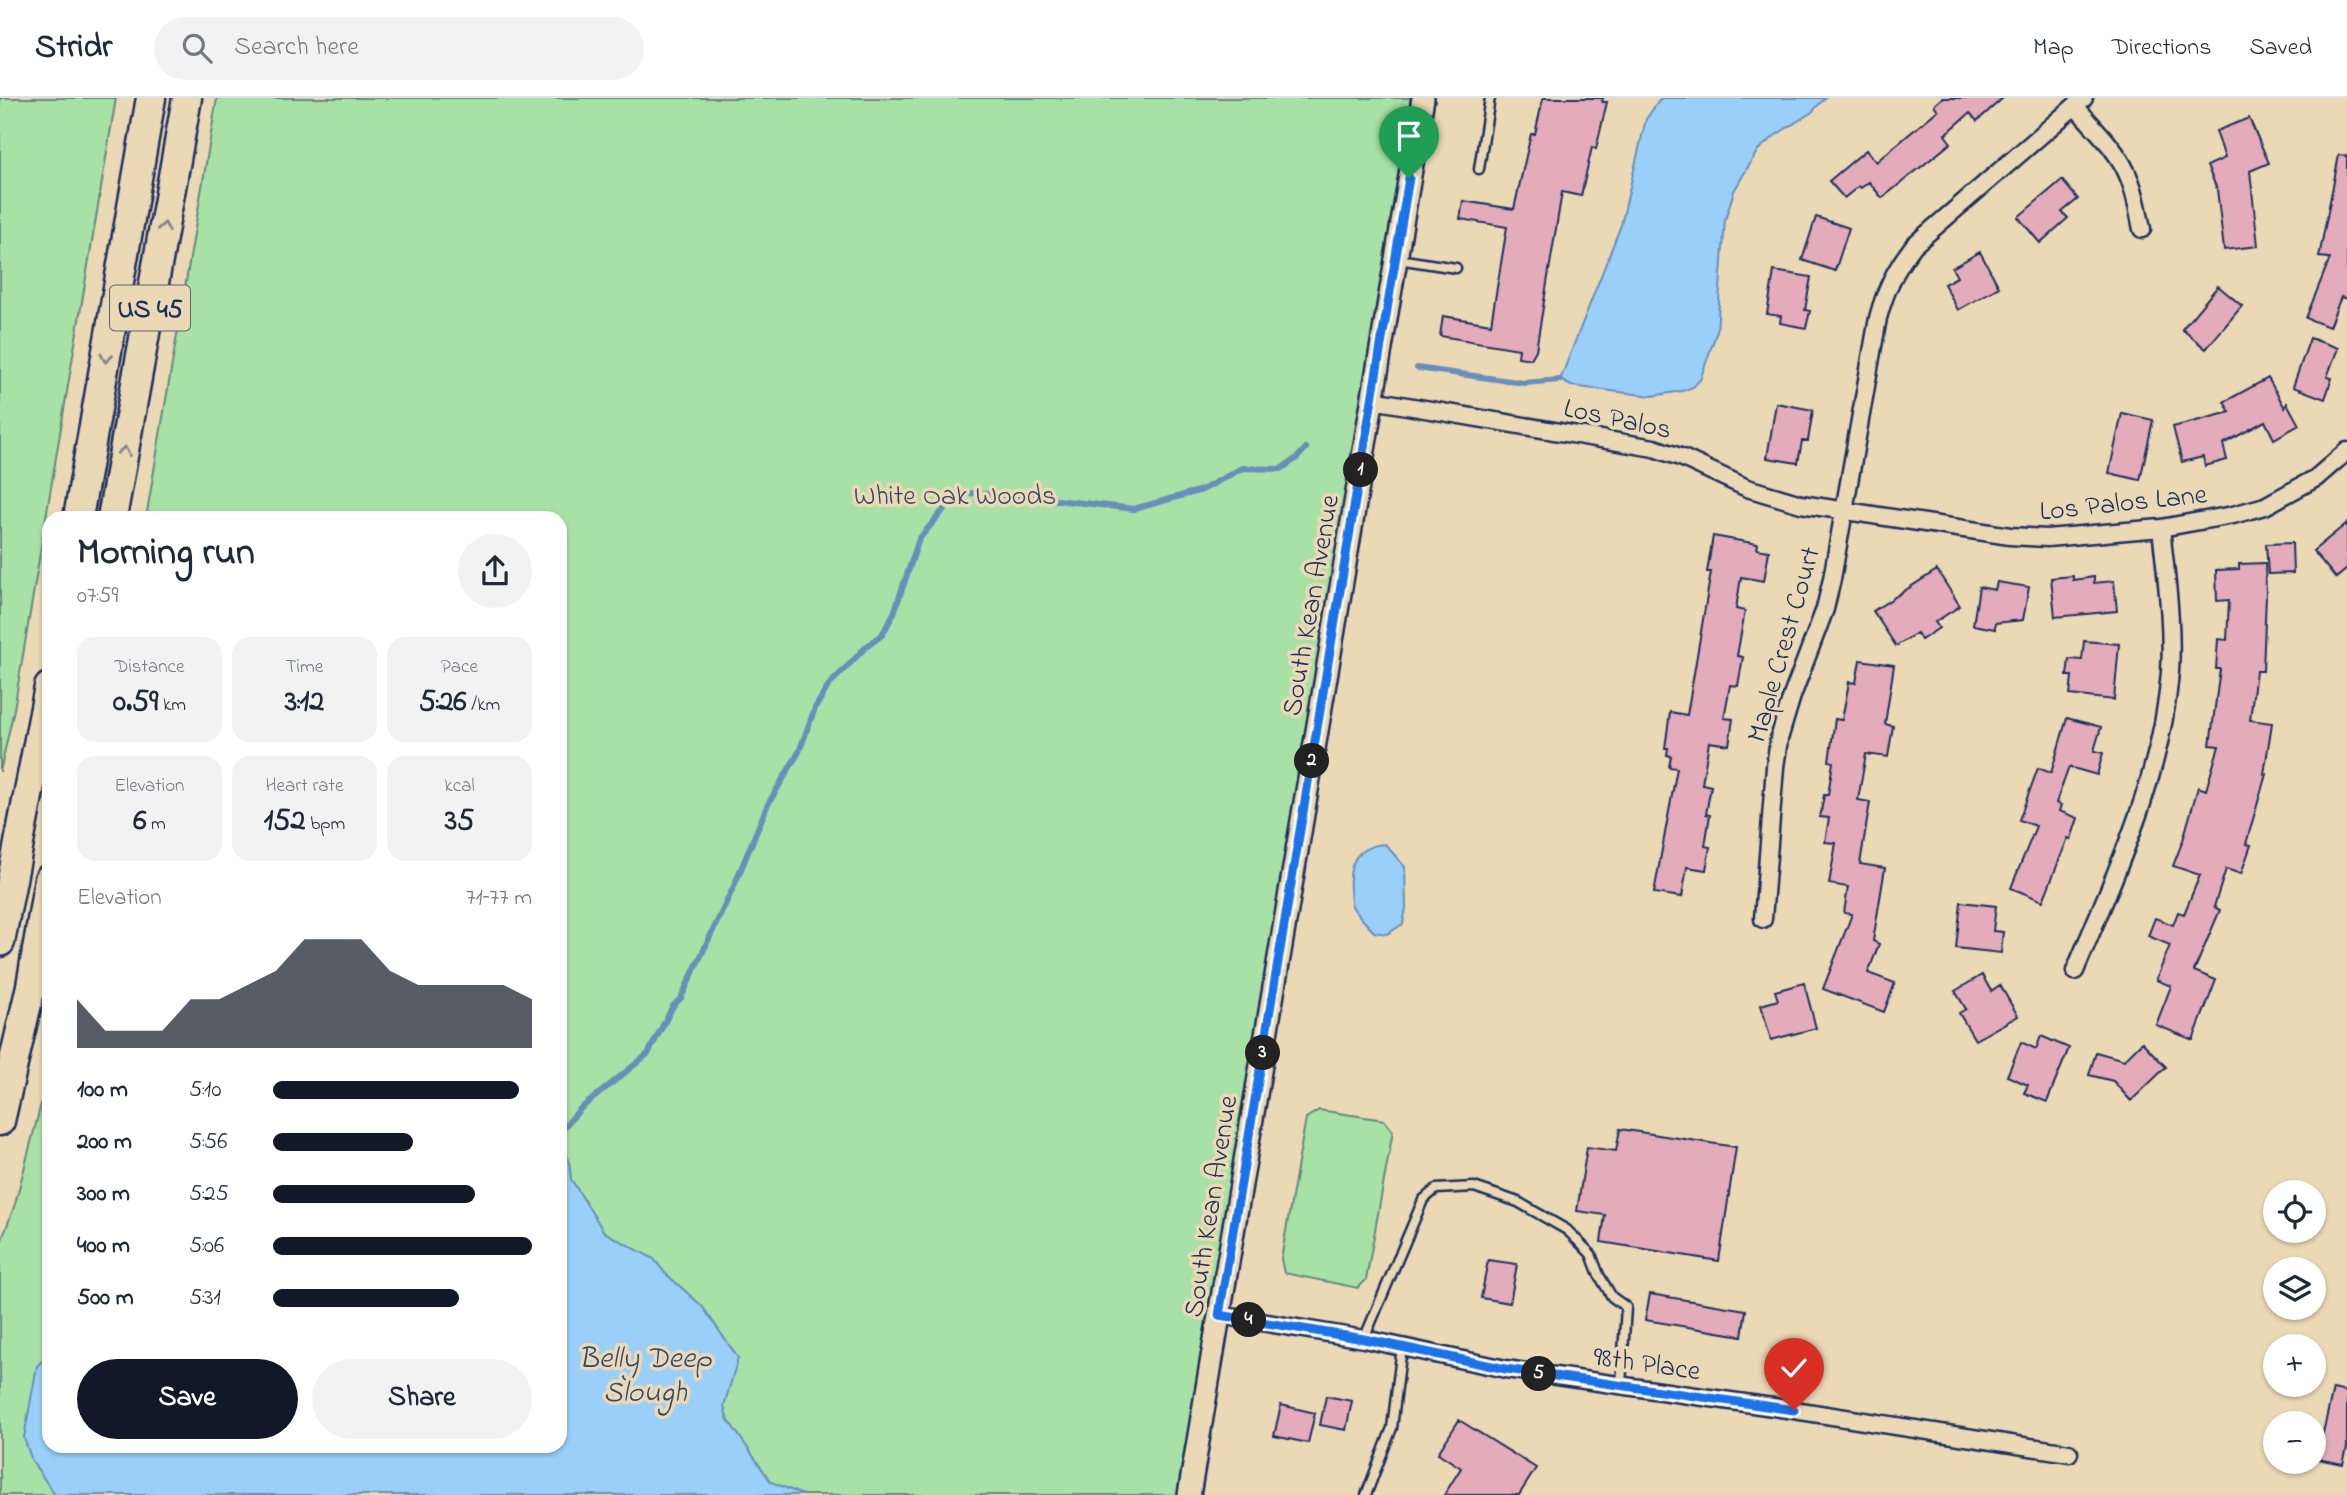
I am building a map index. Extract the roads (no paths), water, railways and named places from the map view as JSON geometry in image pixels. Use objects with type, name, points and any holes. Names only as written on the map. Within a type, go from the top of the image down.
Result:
[{"type":"highway","name":"US 45","points":[[79,511],[151,98]]},
{"type":"highway","name":"US 45","points":[[113,511],[187,98]]},
{"type":"highway","points":[[0,943],[42,724]]},
{"type":"highway","points":[[0,1121],[31,986],[42,920]]},
{"type":"street","name":"South Kean Avenue","points":[[1189,1495],[1423,98]]},
{"type":"street","points":[[2080,102],[2126,171],[2142,229]]},
{"type":"street","name":"Maple Crest Court","points":[[1763,919],[1779,739],[1825,609],[1846,510],[1878,318],[1885,291],[1895,271],[1914,245],[2080,102]]},
{"type":"street","name":"Los Palos","points":[[1372,400],[1654,448],[1777,499],[1846,510]]},
{"type":"street","name":"Los Palos Lane","points":[[1846,510],[2010,536],[2085,536],[2161,528],[2233,515],[2265,506],[2316,478],[2347,452]]},
{"type":"street","points":[[2075,971],[2144,802],[2165,714],[2171,635],[2161,528]]},
{"type":"street","name":"98th Place","points":[[1219,1315],[1364,1339],[1506,1369],[2068,1453]]},
{"type":"lane","points":[[1479,169],[1490,98]]},
{"type":"lane","points":[[1396,258],[1456,268]]},
{"type":"lane","points":[[1364,1339],[1423,1200],[1436,1189],[1474,1187],[1518,1202],[1567,1230],[1591,1254],[1612,1297],[1626,1307],[1621,1385]]},
{"type":"lane","points":[[1366,1495],[1392,1428],[1402,1347]]},
{"type":"water","points":[[1661,98],[1825,98],[1812,112],[1758,150],[1734,191],[1725,220],[1717,331],[1700,380],[1693,387],[1682,391],[1652,396],[1571,386],[1560,380],[1621,225],[1646,119]]},
{"type":"water","points":[[1385,844],[1405,867],[1406,908],[1403,924],[1387,934],[1374,932],[1354,909],[1351,903],[1350,880],[1353,864],[1361,852],[1375,845]]},
{"type":"water","name":"Belly Deep Slough","points":[[567,1157],[571,1179],[604,1232],[654,1259],[665,1273],[702,1306],[738,1358],[724,1406],[727,1418],[771,1482],[803,1495],[55,1495],[32,1461],[24,1438],[37,1366],[42,1361],[42,1453],[567,1453]]},
{"type":"waterway","points":[[1417,368],[1524,383],[1560,380]]},
{"type":"waterway","points":[[567,1124],[580,1109],[648,1054],[673,1006],[681,998],[734,886],[767,806],[799,752],[815,708],[829,685],[866,647],[882,635],[894,613],[919,539],[946,507],[967,493],[1024,496],[1134,509],[1202,490],[1242,468],[1281,469],[1306,448]]},
{"type":"park label","name":"White Oak Woods","points":[[955,494]]}]
